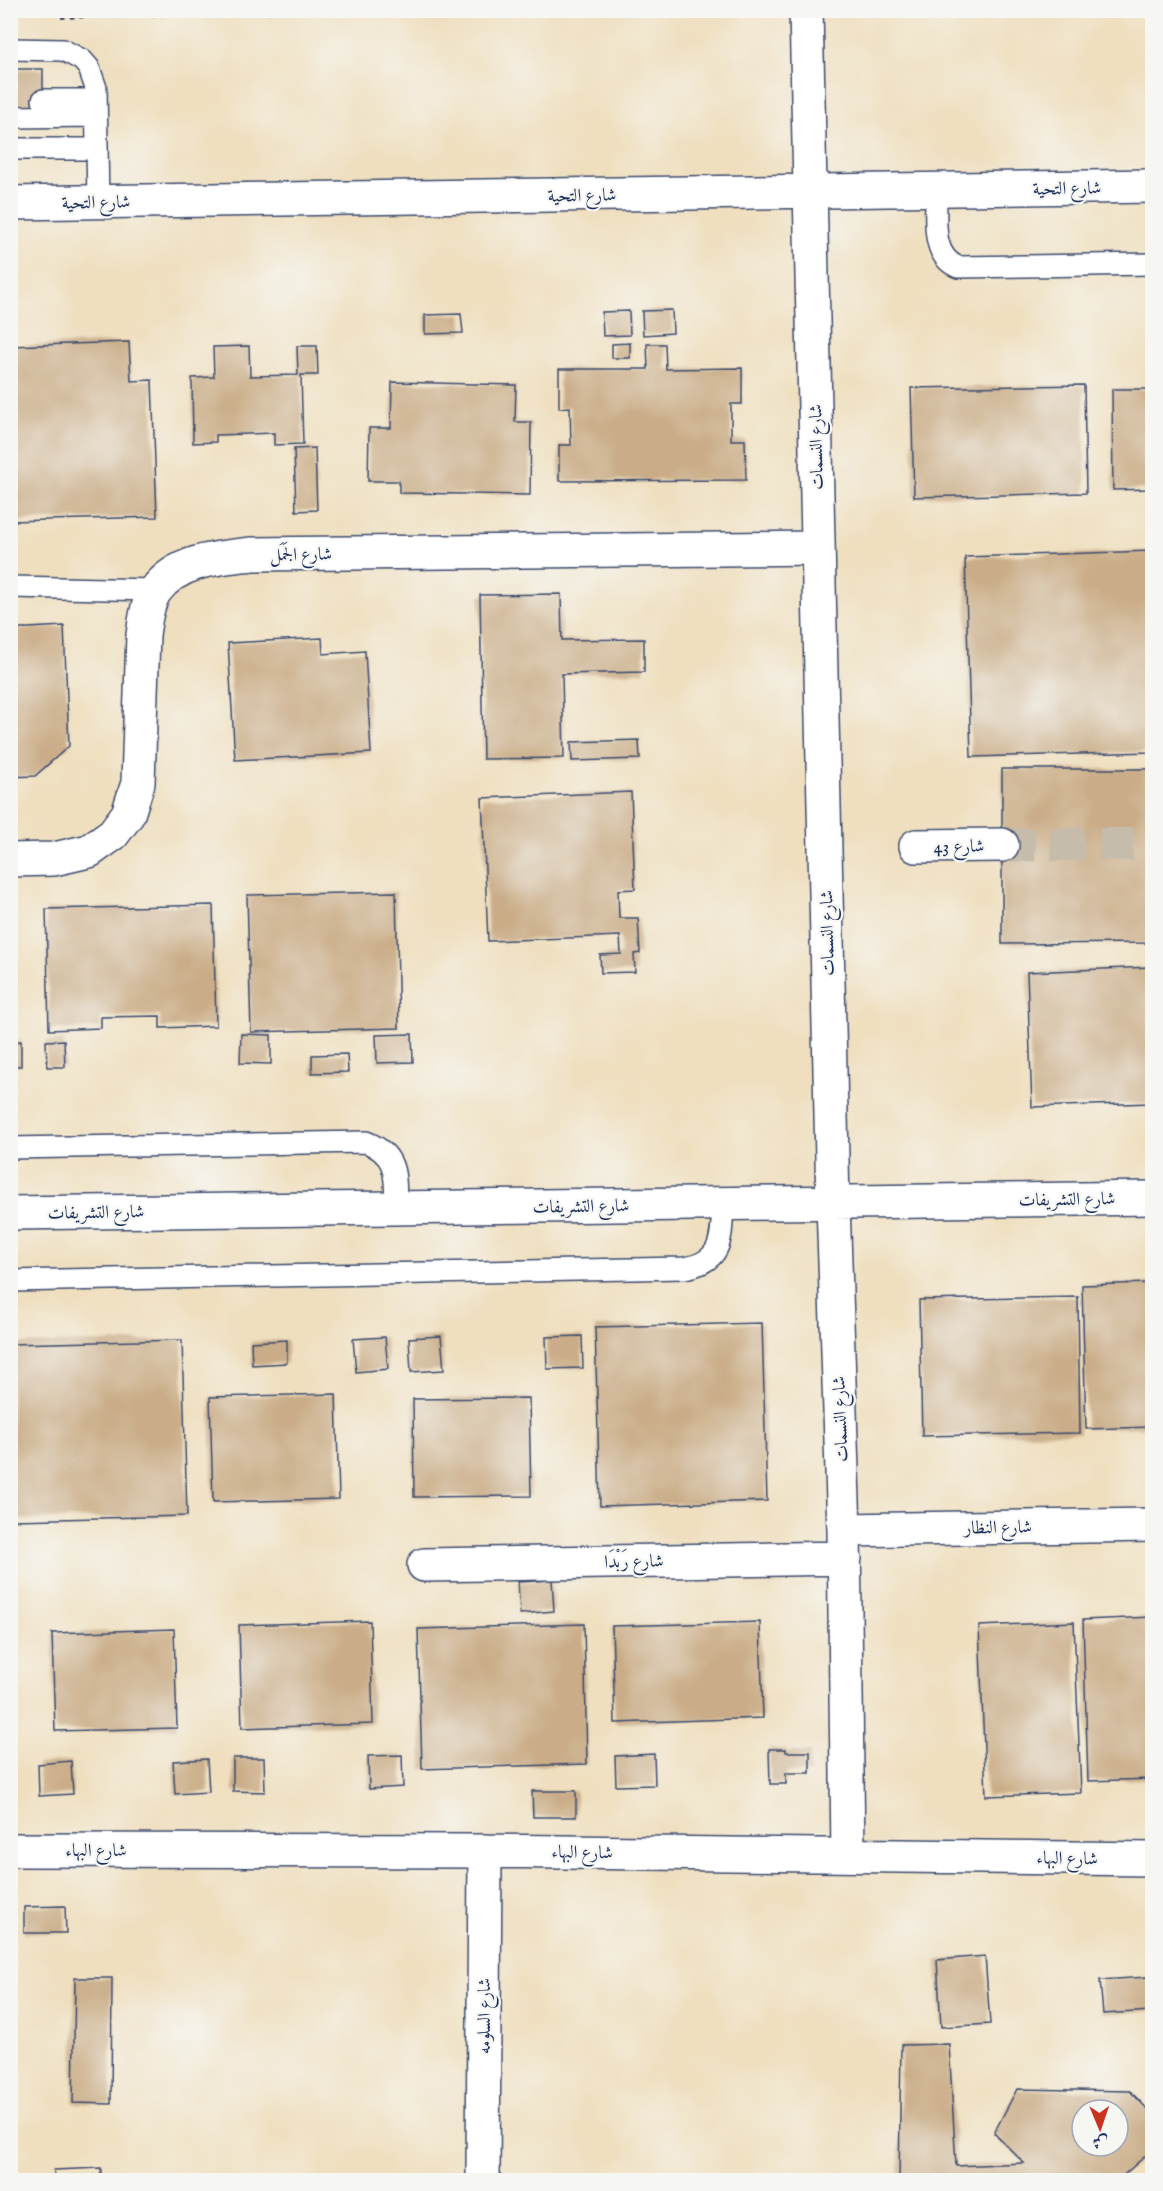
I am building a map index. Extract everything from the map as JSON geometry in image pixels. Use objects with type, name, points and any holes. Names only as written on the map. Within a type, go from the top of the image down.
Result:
[{"type":"street","name":"شارع النسمات","points":[[806,10],[833,1203],[844,1544],[848,1855]]},
{"type":"street","name":"شارع التحية","points":[[10,203],[1152,186]]},
{"type":"street","name":"شارع الجَمَل","points":[[10,860],[54,859],[89,852],[113,834],[128,814],[138,783],[143,635],[146,613],[156,590],[177,572],[209,559],[252,554],[818,548]]},
{"type":"street","name":"شارع 43","points":[[916,846],[1002,845]]},
{"type":"street","name":"شارع التشريفات","points":[[10,1214],[1152,1198]]},
{"type":"street","name":"شارع النظار","points":[[844,1544],[1152,1525]]},
{"type":"street","name":"شارع رَبْدَا","points":[[424,1565],[844,1544]]},
{"type":"street","name":"شارع البهاء","points":[[10,1850],[485,1851],[1152,1859]]},
{"type":"street","name":"شارع السلومه","points":[[483,2181],[485,1851]]},
{"type":"lane","points":[[10,49],[52,49],[73,54],[89,68],[96,88],[98,202]]},
{"type":"lane","points":[[43,100],[96,108]]},
{"type":"lane","points":[[10,117],[96,108]]},
{"type":"lane","points":[[10,149],[97,149]]},
{"type":"lane","points":[[936,190],[939,249],[949,263],[958,267],[1152,264]]},
{"type":"lane","points":[[10,588],[156,590]]},
{"type":"lane","points":[[10,1148],[366,1142],[376,1146],[392,1163],[395,1174],[396,1208]]},
{"type":"lane","points":[[10,1281],[684,1268],[705,1263],[718,1248],[721,1240],[723,1204]]},
{"type":"path","points":[[57,17],[313,10]]},
{"type":"building","points":[[10,69],[43,69],[43,110],[10,111]]},
{"type":"building","points":[[672,310],[673,333],[643,335],[642,311]]},
{"type":"building","points":[[629,311],[630,335],[603,336],[602,312]]},
{"type":"building","points":[[461,314],[463,333],[425,334],[425,315]]},
{"type":"building","points":[[129,342],[131,381],[152,380],[157,517],[10,521],[10,346]]},
{"type":"building","points":[[630,343],[630,358],[612,358],[612,344]]},
{"type":"building","points":[[647,344],[665,344],[666,369],[742,368],[742,404],[731,404],[731,440],[745,440],[746,480],[559,481],[559,445],[571,445],[570,407],[559,408],[559,369],[648,369]]},
{"type":"building","points":[[249,346],[250,376],[298,375],[297,346],[317,346],[318,375],[301,375],[303,444],[274,445],[274,433],[216,435],[216,442],[193,443],[192,378],[214,377],[213,347]]},
{"type":"building","points":[[392,382],[516,385],[515,422],[531,422],[530,495],[399,493],[399,481],[368,481],[369,428],[391,428]]},
{"type":"building","points":[[1084,385],[1086,493],[914,497],[911,388]]},
{"type":"building","points":[[1112,389],[1152,389],[1152,489],[1113,490]]},
{"type":"building","points":[[315,448],[317,510],[296,511],[294,449]]},
{"type":"building","points":[[1152,551],[1152,752],[971,757],[965,557]]},
{"type":"building","points":[[561,594],[562,640],[644,639],[644,672],[562,674],[564,758],[483,759],[480,595]]},
{"type":"building","points":[[64,626],[69,746],[35,776],[10,777],[10,629]]},
{"type":"building","points":[[322,638],[323,654],[365,651],[371,753],[235,760],[228,643]]},
{"type":"building","points":[[639,740],[640,759],[572,761],[571,742]]},
{"type":"building","points":[[1002,769],[1152,769],[1152,943],[1002,944]]},
{"type":"building","points":[[631,792],[635,889],[618,890],[619,918],[638,918],[640,953],[634,954],[635,972],[601,973],[600,955],[621,954],[620,936],[488,941],[482,798]]},
{"type":"building","points":[[396,892],[399,1028],[251,1032],[247,895]]},
{"type":"building","points":[[213,905],[216,1026],[160,1028],[160,1016],[101,1017],[101,1028],[49,1030],[46,909]]},
{"type":"building","points":[[10,922],[13,922],[16,983],[10,983]]},
{"type":"building","points":[[1152,967],[1152,1103],[1032,1107],[1027,972]]},
{"type":"building","points":[[241,1034],[271,1035],[271,1064],[240,1063]]},
{"type":"building","points":[[412,1034],[413,1062],[377,1063],[376,1035]]},
{"type":"building","points":[[64,1040],[65,1067],[47,1067],[46,1041]]},
{"type":"building","points":[[21,1041],[21,1066],[10,1066],[10,1042]]},
{"type":"building","points":[[347,1054],[348,1072],[312,1073],[312,1055]]},
{"type":"building","points":[[1152,1283],[1152,1427],[1086,1429],[1082,1285]]},
{"type":"building","points":[[1078,1297],[1080,1433],[922,1436],[919,1300]]},
{"type":"building","points":[[762,1323],[767,1501],[600,1506],[595,1327]]},
{"type":"building","points":[[441,1336],[444,1370],[411,1372],[409,1338]]},
{"type":"building","points":[[582,1336],[583,1368],[547,1369],[546,1337]]},
{"type":"building","points":[[385,1337],[388,1369],[356,1372],[353,1339]]},
{"type":"building","points":[[182,1340],[187,1516],[14,1520],[10,1344]]},
{"type":"building","points":[[287,1340],[287,1363],[252,1365],[251,1342]]},
{"type":"building","points":[[336,1394],[339,1499],[213,1502],[210,1397]]},
{"type":"building","points":[[529,1398],[531,1496],[414,1497],[413,1399]]},
{"type":"building","points":[[552,1580],[554,1611],[520,1614],[518,1582]]},
{"type":"building","points":[[1152,1617],[1152,1779],[1088,1781],[1083,1620]]},
{"type":"building","points":[[370,1621],[373,1724],[242,1728],[239,1625]]},
{"type":"building","points":[[760,1622],[763,1718],[615,1723],[612,1626]]},
{"type":"building","points":[[1074,1622],[1081,1793],[986,1796],[979,1626]]},
{"type":"building","points":[[584,1624],[587,1764],[422,1769],[418,1629]]},
{"type":"building","points":[[174,1629],[177,1728],[55,1731],[52,1633]]},
{"type":"building","points":[[769,1749],[810,1752],[810,1773],[786,1773],[786,1784],[770,1784]]},
{"type":"building","points":[[654,1754],[655,1785],[616,1786],[615,1756]]},
{"type":"building","points":[[402,1755],[403,1787],[369,1789],[368,1756]]},
{"type":"building","points":[[233,1758],[264,1758],[265,1792],[233,1791]]},
{"type":"building","points":[[207,1759],[209,1792],[175,1794],[173,1761]]},
{"type":"building","points":[[71,1761],[73,1794],[39,1796],[38,1764]]},
{"type":"building","points":[[532,1791],[576,1791],[576,1817],[533,1817]]},
{"type":"building","points":[[65,1906],[66,1933],[24,1933],[24,1907]]},
{"type":"building","points":[[985,1956],[990,2024],[941,2027],[937,1960]]},
{"type":"building","points":[[1148,1977],[1151,2011],[1103,2014],[1100,1980]]},
{"type":"building","points":[[75,1978],[112,1978],[111,2104],[73,2103]]},
{"type":"building","points":[[949,2044],[956,2166],[1024,2163],[994,2133],[1017,2089],[1130,2091],[1150,2112],[1152,2110],[1152,2150],[1118,2180],[899,2180],[901,2045]]},
{"type":"building","points":[[101,2168],[101,2180],[54,2180],[54,2170]]},
{"type":"tunnel","points":[[1002,845],[1152,844]]}]
